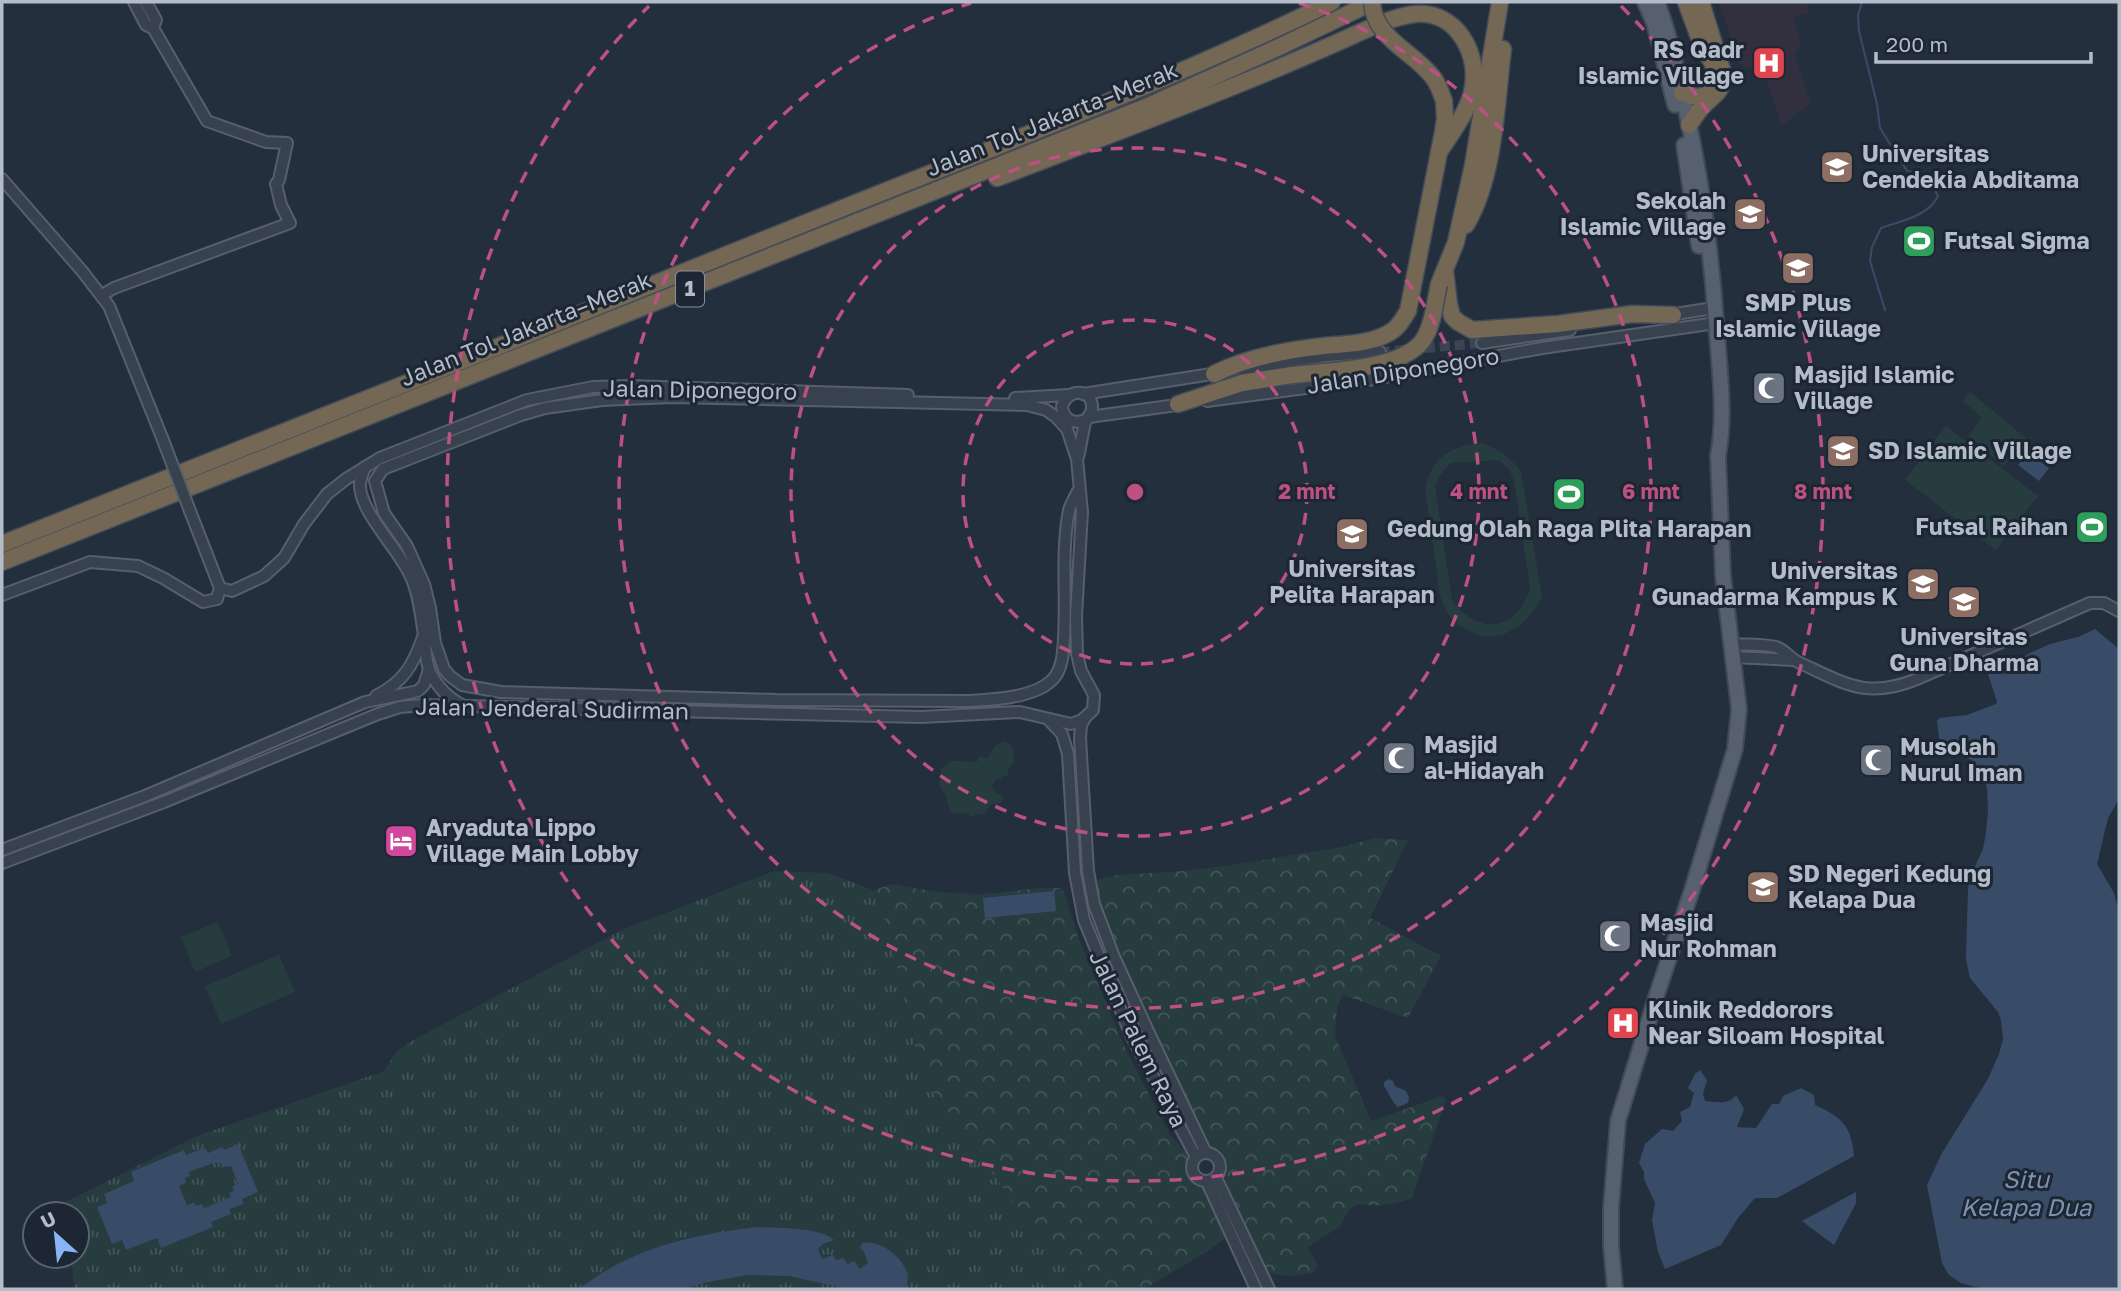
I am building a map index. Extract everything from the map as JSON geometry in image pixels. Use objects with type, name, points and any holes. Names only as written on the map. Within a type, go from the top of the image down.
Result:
[{"type":"highway","name":"Jalan Tol Jakarta–Merak","points":[[2,544],[1138,90],[1332,2]]},
{"type":"highway","name":"Jalan Tol Jakarta–Merak","points":[[2,562],[1146,107],[1373,2]]},
{"type":"highway","points":[[1214,374],[1245,360],[1386,335],[1399,326],[1408,311],[1445,118],[1444,101],[1434,77],[1382,30],[1376,19],[1373,2]]},
{"type":"highway","points":[[1456,242],[1473,165],[1500,2]]},
{"type":"highway","points":[[1178,404],[1241,383],[1382,364],[1406,355],[1424,340],[1442,276],[1456,242],[1473,214],[1492,147],[1510,2]]},
{"type":"highway","points":[[1683,98],[1705,97],[1711,92],[1716,74],[1686,2]]},
{"type":"highway","points":[[1689,125],[1723,86],[1724,76],[1701,2]]},
{"type":"highway","points":[[899,206],[962,191],[1209,97],[1386,21],[1419,14],[1435,16],[1454,27],[1467,46],[1472,64],[1473,89],[1470,100],[1439,152]]},
{"type":"highway","points":[[1683,98],[1707,102]]},
{"type":"highway","points":[[1442,276],[1452,316],[1464,327],[1472,330],[1558,324],[1632,314],[1674,315]]},
{"type":"main road","points":[[1646,2],[1654,23],[1683,137],[1710,319]]},
{"type":"main road","points":[[1615,1289],[1611,1208],[1618,1121],[1735,749],[1739,709],[1723,576],[1718,456],[1722,437],[1710,319],[1702,184],[1664,19],[1657,2]]},
{"type":"street","points":[[102,295],[114,288],[290,223],[275,184],[279,180],[287,144],[267,142],[207,121],[134,2]]},
{"type":"street","points":[[146,2],[156,20],[153,29]]},
{"type":"street","points":[[2,179],[109,306],[190,511],[218,593],[213,601],[203,601],[138,566],[90,562],[2,596]]},
{"type":"street","name":"Jalan Diponegoro","points":[[1482,343],[1674,315],[1710,319]]},
{"type":"street","name":"Jalan Diponegoro","points":[[1087,418],[1374,379],[1710,319]]},
{"type":"street","name":"Jalan Diponegoro","points":[[1083,394],[1326,356],[1380,352]]},
{"type":"street","name":"Jalan Diponegoro","points":[[218,593],[232,591],[264,576],[284,558],[304,524],[327,494],[365,467],[393,452],[527,400],[593,387],[1040,398],[1069,395]]},
{"type":"street","points":[[652,387],[671,397]]},
{"type":"street","points":[[1073,393],[1087,396],[1092,408],[1087,418],[1076,422],[1064,415],[1062,406],[1069,395],[1073,393]]},
{"type":"street","points":[[846,401],[877,394]]},
{"type":"street","name":"Jalan Diponegoro","points":[[435,643],[424,583],[407,546],[384,513],[375,481],[383,469],[502,422],[545,408],[602,400],[671,397],[1021,405],[1045,410],[1056,417]]},
{"type":"street","points":[[1021,405],[1040,398]]},
{"type":"street","name":"Jalan Palem Raya","points":[[1056,417],[1071,438],[1077,459],[1082,512],[1076,616],[1079,662],[1085,681],[1094,695],[1093,710],[1081,724],[1080,738],[1088,872],[1094,904],[1114,957],[1201,1155]]},
{"type":"street","name":"Jalan Palem Raya","points":[[1077,459],[1087,418]]},
{"type":"street","points":[[365,467],[360,486],[366,503],[374,520],[398,551],[411,576],[429,669],[440,688],[455,702],[465,706]]},
{"type":"street","name":"Jalan Palem Raya","points":[[1063,652],[1069,509],[1079,491]]},
{"type":"street","points":[[1065,569],[1078,600]]},
{"type":"street","points":[[1733,651],[1781,661],[1794,660],[1847,685],[1892,687],[1917,679],[2090,603],[2104,603],[2119,611]]},
{"type":"street","points":[[365,702],[391,688],[405,676],[424,635]]},
{"type":"street","name":"Jalan Jenderal Sudirman","points":[[435,643],[444,669],[462,685],[518,693],[776,700],[986,700],[1038,690],[1050,683],[1057,674],[1063,652]]},
{"type":"street","name":"Jalan Jenderal Sudirman","points":[[2,850],[145,796],[365,702],[421,690],[429,669]]},
{"type":"street","points":[[421,690],[425,697],[423,705]]},
{"type":"street","points":[[593,709],[638,695]]},
{"type":"street","points":[[776,700],[801,715]]},
{"type":"street","points":[[934,701],[972,714]]},
{"type":"street","name":"Jalan Jenderal Sudirman","points":[[2,863],[164,802],[400,707],[423,705],[922,717],[1020,712],[1046,717]]},
{"type":"street","points":[[1046,717],[1070,724],[1086,718]]},
{"type":"street","name":"Jalan Palem Raya","points":[[1046,717],[1062,734],[1068,754],[1075,873],[1087,929],[1131,1035],[1201,1155]]},
{"type":"street","points":[[1212,1153],[1220,1161],[1220,1171],[1211,1180],[1199,1179],[1194,1174],[1192,1165],[1201,1155],[1212,1153]]},
{"type":"street","points":[[1211,1180],[1256,1289]]},
{"type":"street","points":[[1211,1180],[1269,1289]]},
{"type":"shaded area","name":"RS Qadr Islamic Village","points":[[1719,2],[1807,2],[1809,13],[1793,18],[1801,42],[1795,56],[1811,103],[1782,126],[1761,65],[1746,68],[1739,62]]},
{"type":"green space","points":[[1970,392],[2027,439],[2004,466],[1968,436],[1982,418],[1963,401]]},
{"type":"green space","points":[[1946,426],[2038,496],[1996,550],[1905,480]]},
{"type":"green space","points":[[1482,443],[1508,458],[1521,471],[1542,597],[1533,611],[1516,628],[1494,636],[1478,635],[1463,628],[1450,616],[1442,602],[1425,489],[1433,468],[1445,455],[1461,447]],"holes":[[[1499,460],[1509,469],[1514,481],[1530,587],[1517,613],[1497,624],[1485,624],[1474,620],[1452,600],[1435,486],[1440,475],[1451,463]]]},
{"type":"green space","points":[[1005,741],[1012,747],[1014,763],[1009,767],[1008,775],[996,780],[991,786],[1003,797],[1003,801],[992,804],[983,815],[971,817],[967,813],[952,812],[939,784],[941,768],[951,761],[977,762],[978,756],[988,758],[995,746]]},
{"type":"green space","points":[[1375,838],[1408,840],[1370,918],[1441,956],[1408,1018],[1343,995],[1337,1007],[1335,1036],[1371,1121],[1443,1096],[1446,1100],[1412,1198],[1385,1205],[1357,1204],[1349,1210],[1340,1226],[1308,1247],[1318,1266],[1313,1273],[1289,1276],[1268,1273],[1224,1179],[1223,1156],[1210,1149],[1118,957],[1099,903],[1097,883],[1100,879],[1117,875],[1232,865],[1342,847]]},
{"type":"green space","points":[[774,871],[828,873],[873,890],[884,911],[922,1077],[1013,1201],[1045,1235],[1084,1289],[75,1289],[72,1270],[91,1270],[91,1200],[70,1200],[197,1136],[384,1071],[398,1050],[417,1038],[622,930]]},
{"type":"green space","points":[[893,884],[960,893],[982,894],[1050,888],[1060,888],[1064,892],[1079,939],[1125,1048],[1170,1135],[1186,1153],[1187,1159],[1183,1168],[1191,1181],[1203,1187],[1227,1237],[1144,1289],[1084,1289],[1045,1236],[1013,1201],[922,1076],[884,911],[873,890]]},
{"type":"green space","points":[[218,922],[232,956],[195,972],[181,937]]},
{"type":"green space","points":[[279,955],[295,992],[221,1024],[205,986]]},
{"type":"water","points":[[2028,452],[2049,468],[2039,481],[2018,465]]},
{"type":"water","name":"Situ Kelapa Dua","points":[[2095,629],[2119,649],[2119,799],[2108,818],[2097,864],[2114,893],[2119,912],[2119,1289],[1984,1289],[1961,1283],[1949,1275],[1942,1263],[1927,1185],[1942,1153],[1988,1079],[2003,1039],[1998,1012],[1970,978],[1966,959],[1968,888],[1983,849],[1988,811],[1987,788],[1972,760],[1943,750],[1937,721],[1939,718],[1967,715],[1996,704],[1988,674],[2004,667],[2008,670],[2023,665],[2026,655]]},
{"type":"water","points":[[1054,891],[1056,911],[985,918],[983,898]]},
{"type":"water","points":[[1700,1070],[1707,1080],[1703,1094],[1705,1101],[1726,1102],[1736,1095],[1744,1109],[1737,1127],[1756,1128],[1772,1104],[1779,1104],[1783,1096],[1801,1088],[1814,1095],[1815,1105],[1839,1119],[1848,1130],[1854,1156],[1777,1198],[1755,1198],[1721,1245],[1665,1269],[1658,1252],[1652,1220],[1655,1203],[1639,1163],[1645,1144],[1662,1129],[1673,1131],[1682,1121],[1680,1112],[1690,1107],[1694,1093],[1688,1088]]},
{"type":"water","points":[[1389,1079],[1395,1086],[1406,1091],[1408,1103],[1398,1107],[1394,1102],[1384,1086],[1384,1082]]},
{"type":"water","points":[[238,1144],[258,1192],[242,1199],[244,1204],[229,1209],[231,1214],[211,1222],[213,1227],[161,1248],[157,1238],[126,1250],[122,1240],[112,1244],[97,1207],[107,1203],[104,1194],[134,1181],[131,1172],[184,1150],[186,1155],[205,1148],[208,1153],[222,1147],[224,1150]],"holes":[[[216,1162],[218,1165],[223,1163],[225,1167],[231,1166],[238,1184],[232,1187],[234,1191],[229,1193],[231,1197],[204,1208],[202,1204],[196,1206],[194,1202],[187,1205],[179,1186],[186,1183],[185,1178],[190,1176],[189,1172]]]},
{"type":"water","points":[[1856,1192],[1856,1203],[1834,1245],[1802,1221]]},
{"type":"water","points":[[757,1227],[798,1229],[828,1236],[834,1240],[818,1249],[822,1259],[833,1255],[836,1260],[843,1258],[848,1264],[854,1261],[860,1269],[868,1263],[860,1248],[862,1243],[883,1246],[904,1266],[908,1276],[906,1289],[840,1289],[789,1276],[747,1275],[686,1289],[578,1289],[614,1266],[653,1249],[704,1235]]},
{"type":"waterway","points":[[1862,2],[1858,15],[1859,31],[1877,104],[1880,128],[1907,171],[1926,179],[1938,196],[1934,203],[1921,213],[1881,228],[1872,247],[1870,261],[1885,310]]},
{"type":"tunnel","points":[[1380,352],[1482,343]]},
{"type":"place","name":"RS Qadr Islamic Village","points":[[1769,63]]},
{"type":"place","name":"Universitas Cendekia Abditama","points":[[1837,167]]},
{"type":"place","name":"Sekolah Islamic Village","points":[[1750,214]]},
{"type":"place","name":"Futsal Sigma","points":[[1919,241]]},
{"type":"place","name":"SMP Plus Islamic Village","points":[[1798,268]]},
{"type":"place","name":"Masjid Islamic Village","points":[[1769,388]]},
{"type":"place","name":"SD Islamic Village","points":[[1843,451]]},
{"type":"place","name":"Gedung Olah Raga Plita Harapan","points":[[1569,494]]},
{"type":"place","name":"Futsal Raihan","points":[[2092,527]]},
{"type":"place","name":"Universitas Pelita Harapan","points":[[1352,534]]},
{"type":"place","name":"Universitas Gunadarma Kampus K","points":[[1923,584]]},
{"type":"place","name":"Universitas Guna Dharma","points":[[1964,602]]},
{"type":"place","name":"Masjid al-Hidayah","points":[[1399,758]]},
{"type":"place","name":"Musolah Nurul Iman","points":[[1876,760]]},
{"type":"place","name":"Aryaduta Lippo Village Main Lobby","points":[[401,841]]},
{"type":"place","name":"SD Negeri Kedung Kelapa Dua","points":[[1763,887]]},
{"type":"place","name":"Masjid Nur Rohman","points":[[1615,936]]},
{"type":"place","name":"Klinik Reddorors Near Siloam Hospital","points":[[1623,1023]]}]
